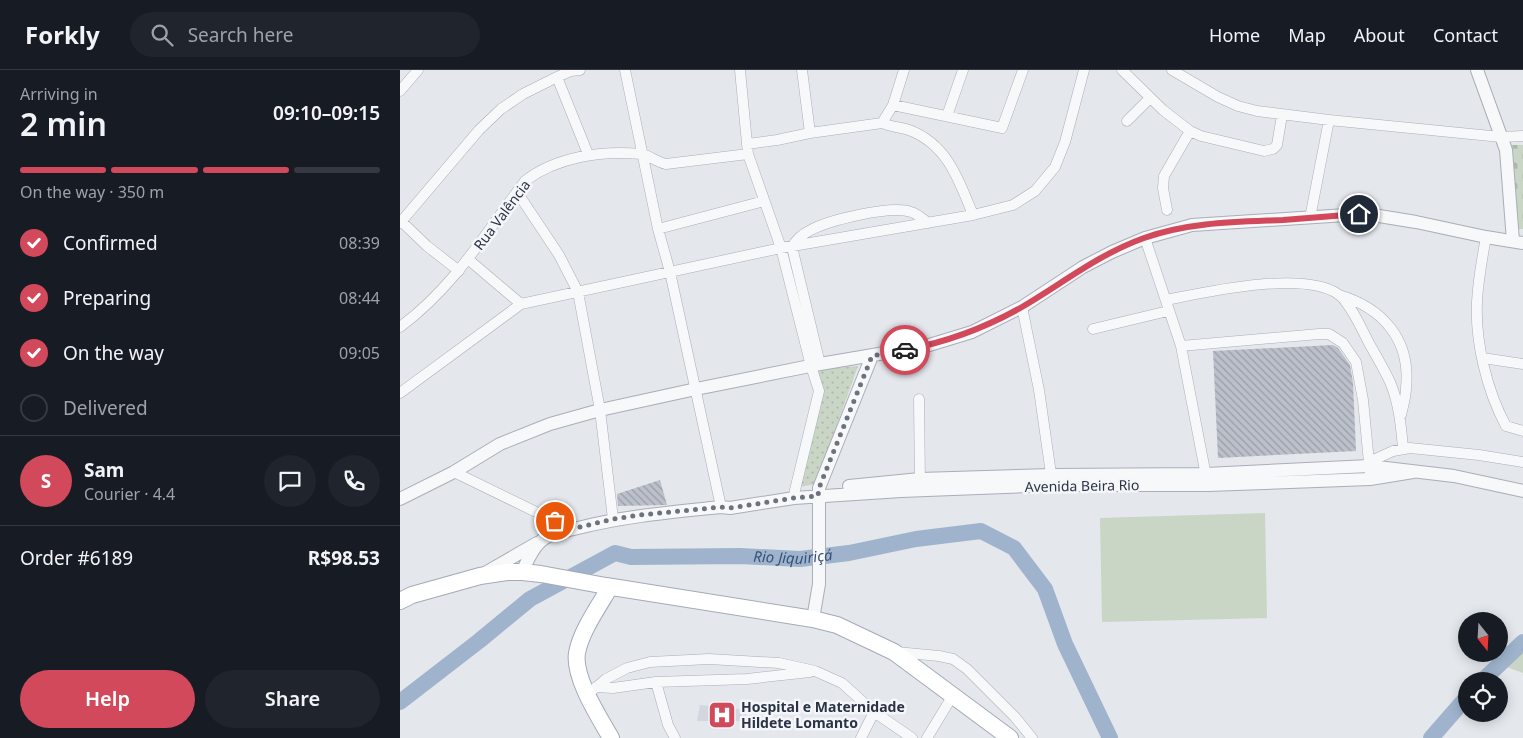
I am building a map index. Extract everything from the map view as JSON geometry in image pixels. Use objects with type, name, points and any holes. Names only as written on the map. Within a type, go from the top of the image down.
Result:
[{"type":"main road","points":[[400,600],[412,594],[480,576],[522,572],[813,619],[836,625],[894,652],[953,695],[1004,736]]},
{"type":"main road","points":[[608,586],[582,637],[576,661],[581,682],[592,691],[611,738]]},
{"type":"street","points":[[400,91],[418,70]]},
{"type":"street","points":[[459,271],[427,246],[401,222],[479,130],[501,109],[523,94],[574,70]]},
{"type":"street","points":[[625,70],[658,229],[670,272],[721,507]]},
{"type":"street","points":[[740,70],[747,149],[799,298]]},
{"type":"street","points":[[802,70],[810,133]]},
{"type":"street","points":[[904,70],[893,105],[882,124],[908,130],[928,140],[939,149],[956,173],[973,214]]},
{"type":"street","points":[[947,116],[963,70]]},
{"type":"street","points":[[893,105],[1002,128],[1024,70]]},
{"type":"street","points":[[400,393],[521,304],[781,248],[928,223],[1013,205],[1035,191],[1056,167],[1065,142],[1084,70]]},
{"type":"street","points":[[1122,70],[1163,110],[1190,132],[1211,138],[1264,151],[1269,150],[1276,145],[1282,115]]},
{"type":"street","points":[[1172,70],[1200,88],[1238,106],[1257,111],[1329,120],[1501,136],[1523,136]]},
{"type":"street","points":[[400,499],[454,472],[479,456],[519,435],[550,424],[600,410],[696,389],[815,365],[926,346],[972,332],[1022,307],[1083,267],[1144,238],[1192,225],[1346,215],[1374,215],[1416,222],[1486,238],[1518,242],[1506,150],[1477,70]]},
{"type":"street","points":[[557,77],[588,154]]},
{"type":"street","points":[[1127,121],[1150,98]]},
{"type":"street","points":[[1310,218],[1329,120]]},
{"type":"street","name":"Rua Valência","points":[[400,327],[437,295],[469,260],[525,181],[552,165],[588,154],[643,154],[656,162],[666,164],[747,149],[810,133],[882,124]]},
{"type":"street","points":[[1167,210],[1163,188],[1164,176],[1190,132]]},
{"type":"street","points":[[517,192],[560,255],[578,292],[600,410],[613,519]]},
{"type":"street","points":[[658,229],[764,201]]},
{"type":"street","points":[[794,494],[819,391],[815,365],[799,298],[792,247],[796,240],[808,231],[863,214],[885,210],[911,212],[928,223]]},
{"type":"street","points":[[1144,238],[1181,346],[1207,480]]},
{"type":"street","points":[[1486,238],[1479,274],[1477,303],[1483,358],[1492,396],[1499,414],[1506,426],[1523,431]]},
{"type":"street","points":[[469,260],[521,304]]},
{"type":"street","points":[[1166,300],[1256,285],[1281,283],[1325,288],[1368,306],[1390,328],[1403,350],[1407,369],[1406,389],[1400,416]]},
{"type":"street","points":[[1339,295],[1354,316],[1390,382],[1400,416],[1403,448]]},
{"type":"street","points":[[1022,307],[1039,390],[1052,480]]},
{"type":"street","points":[[1093,329],[1168,311]]},
{"type":"street","points":[[1181,346],[1318,334],[1329,334],[1343,343],[1356,362],[1363,400],[1369,469]]},
{"type":"street","points":[[813,619],[819,584],[818,492],[872,356]]},
{"type":"street","points":[[1483,358],[1523,364]]},
{"type":"street","points":[[918,399],[920,485]]},
{"type":"street","points":[[1369,469],[1386,453],[1403,448],[1479,455],[1523,462]]},
{"type":"street","name":"Avenida Beira Rio","points":[[480,576],[546,538],[572,529],[613,519],[721,507],[730,508],[794,494],[818,492],[920,485],[1052,480],[1207,480],[1369,469],[1454,476],[1523,491]]},
{"type":"street","points":[[454,472],[572,529]]},
{"type":"street","points":[[522,572],[539,542]]},
{"type":"street","points":[[894,652],[938,656],[953,660],[967,669],[1015,717],[1032,738]]},
{"type":"street","points":[[592,691],[606,679],[628,668],[650,662],[709,659],[779,663],[815,671],[842,683],[874,712],[912,738]]},
{"type":"street","points":[[592,691],[656,682],[747,679],[815,671]]},
{"type":"street","points":[[656,682],[668,725],[675,738]]},
{"type":"street","points":[[928,738],[953,695]]},
{"type":"street","points":[[860,738],[874,712]]},
{"type":"street","points":[[1004,736],[1015,717]]},
{"type":"shaded area","name":"Hospital e Maternidade Hildete Lomanto","points":[[700,705],[747,710],[745,721],[697,721]]},
{"type":"green space","points":[[1512,145],[1523,145],[1523,229],[1516,229]]},
{"type":"green space","points":[[858,366],[816,484],[799,487],[823,391],[818,369]]},
{"type":"green space","points":[[1265,513],[1267,618],[1102,622],[1100,518]]},
{"type":"green space","points":[[1523,643],[1523,673],[1504,666]]},
{"type":"building","points":[[1333,345],[1338,348],[1350,365],[1353,383],[1356,451],[1218,458],[1213,351]]},
{"type":"building","points":[[660,480],[667,505],[618,506],[617,494]]},
{"type":"waterway","name":"Rio Jiquiriçá","points":[[400,702],[530,599],[615,553],[631,557],[740,556],[800,559],[849,553],[916,539],[981,531],[1014,548],[1045,589],[1065,644],[1110,738]]},
{"type":"waterway","name":"Rio Jiquiriçá","points":[[1491,672],[1523,642]]},
{"type":"waterway","name":"Rio Jiquiriçá","points":[[1431,738],[1458,707]]},
{"type":"way so far","points":[[555,521],[572,529],[613,519],[640,515],[721,507],[730,508],[818,496],[819,488],[872,356],[905,350]]},
{"type":"place","name":"Hospital e Maternidade Hildete Lomanto","points":[[722,715]]},
{"type":"route","points":[[905,350],[926,346],[972,332],[1022,307],[1083,267],[1144,238],[1192,225],[1359,214]]}]
